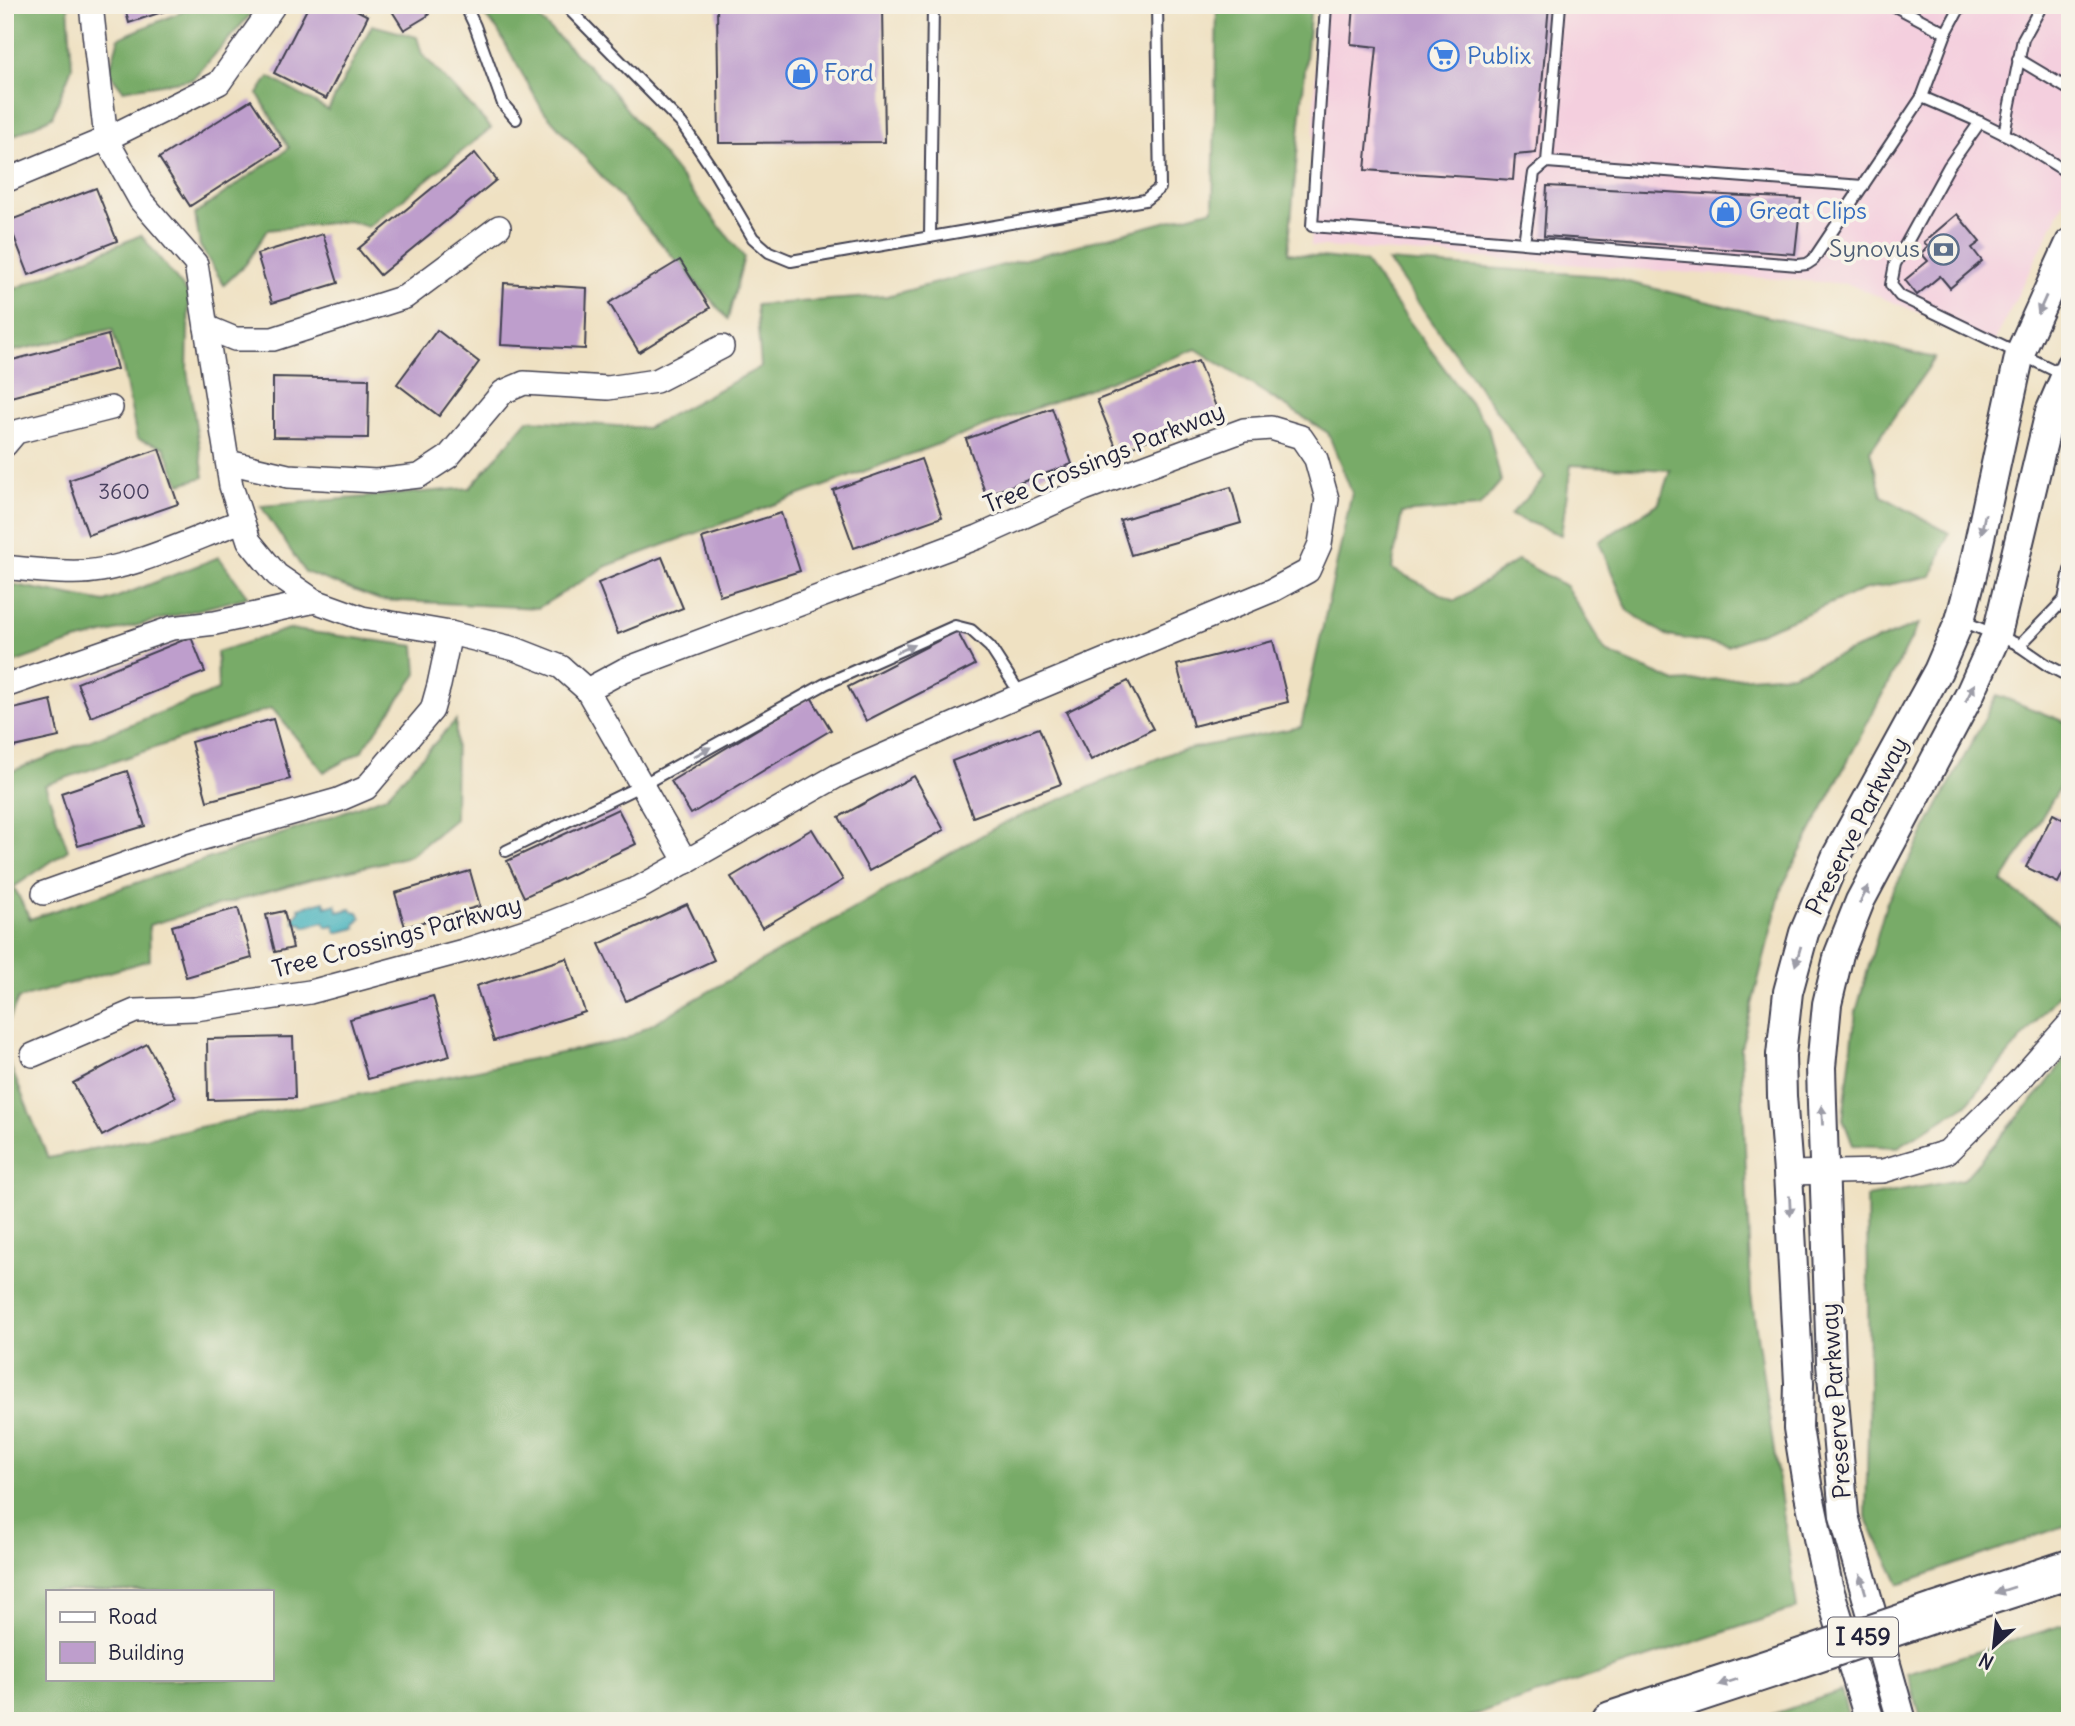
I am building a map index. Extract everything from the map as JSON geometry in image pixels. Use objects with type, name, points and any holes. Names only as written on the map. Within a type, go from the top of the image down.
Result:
[{"type":"highway","name":"I 459","points":[[1611,1721],[2067,1570]]},
{"type":"street","points":[[91,5],[106,139],[141,201],[196,264],[231,486],[249,541],[277,575],[314,601],[362,618],[450,633],[515,649],[561,667],[587,690],[686,862]]},
{"type":"street","points":[[5,181],[106,139],[219,83],[274,5]]},
{"type":"street","points":[[206,327],[235,339],[273,339],[405,297],[499,227]]},
{"type":"street","name":"Preserve Parkway","points":[[1870,1721],[1828,1586],[1798,1428],[1799,1383],[1781,1055],[1788,992],[1804,933],[1837,855],[1938,671],[1960,620],[2020,353],[2070,243]]},
{"type":"street","points":[[228,462],[288,476],[376,481],[419,476],[448,457],[503,392],[524,383],[608,388],[656,381],[722,347]]},
{"type":"street","name":"Preserve Parkway","points":[[1902,1721],[1844,1516],[1831,1363],[1821,1067],[1827,1004],[1839,954],[1860,901],[1969,696],[2008,640],[2050,412],[2068,371]]},
{"type":"street","points":[[5,445],[16,432],[111,408]]},
{"type":"street","name":"Tree Crossings Parkway","points":[[33,1055],[135,1011],[195,1009],[310,992],[463,951],[551,923],[639,888],[837,776],[1021,695],[1273,590],[1308,571],[1320,544],[1327,499],[1316,459],[1301,437],[1270,428],[1244,430],[1084,489],[978,537],[624,670],[587,690]]},
{"type":"street","points":[[5,567],[83,572],[126,564],[242,521]]},
{"type":"street","points":[[5,686],[172,628],[215,623],[314,601]]},
{"type":"street","points":[[44,893],[182,844],[338,800],[366,788],[432,710],[450,633]]},
{"type":"street","points":[[1788,1173],[1883,1171],[1947,1152],[2018,1082],[2070,1023]]},
{"type":"lane","points":[[465,5],[503,104],[516,119]]},
{"type":"lane","points":[[565,5],[682,124],[753,238],[769,252],[791,261],[1145,200],[1160,188],[1157,5]]},
{"type":"lane","points":[[930,237],[933,5]]},
{"type":"lane","points":[[1326,5],[1312,226],[1798,265],[1813,260],[1922,97],[1946,33],[1961,5]]},
{"type":"lane","points":[[1547,162],[1560,5]]},
{"type":"lane","points":[[1893,5],[1946,33]]},
{"type":"lane","points":[[2004,134],[2023,39],[2042,5]]},
{"type":"lane","points":[[2018,59],[2070,90]]},
{"type":"lane","points":[[1922,97],[2004,134],[2070,174]]},
{"type":"lane","points":[[1980,122],[1949,166],[1895,264],[1891,285],[1900,296],[2020,353],[2068,371]]},
{"type":"lane","points":[[1524,243],[1534,173],[1547,162],[1863,186]]},
{"type":"lane","points":[[2008,640],[2064,600],[2070,570]]},
{"type":"lane","points":[[1960,620],[2008,640],[2070,677]]},
{"type":"lane","points":[[506,851],[642,785],[825,684],[955,626],[971,630],[990,647],[1021,695]]},
{"type":"shaded area","points":[[1317,5],[2070,5],[2070,190],[1994,343],[1848,284],[1311,246]]},
{"type":"green space","points":[[14,5],[68,5],[72,67],[52,117],[5,140],[5,17]]},
{"type":"green space","points":[[198,5],[259,5],[193,79],[123,90],[109,72],[119,38]]},
{"type":"green space","points":[[475,5],[525,5],[605,82],[744,257],[728,319],[542,109],[497,29]]},
{"type":"green space","points":[[1217,5],[1311,5],[1288,253],[1365,262],[1488,427],[1501,481],[1479,507],[1402,513],[1392,569],[1455,601],[1518,560],[1566,586],[1606,652],[1676,682],[1792,674],[1919,624],[1782,887],[1741,1048],[1751,1294],[1797,1608],[1457,1721],[5,1721],[5,1053],[48,1158],[624,1040],[1000,825],[1173,752],[1301,727],[1352,493],[1328,433],[1196,349],[607,566],[538,608],[380,600],[305,572],[261,506],[470,488],[528,420],[647,428],[761,367],[756,305],[887,296],[1213,209]]},
{"type":"green space","points":[[372,25],[417,37],[422,54],[491,128],[368,227],[349,221],[267,230],[246,264],[224,285],[200,246],[195,214],[289,148],[258,94],[269,77],[328,110]]},
{"type":"green space","points":[[141,235],[189,295],[187,370],[204,477],[180,484],[164,447],[137,439],[112,329],[5,353],[5,293]]},
{"type":"green space","points":[[1388,261],[1604,276],[1935,358],[1870,451],[1882,496],[1949,533],[1932,576],[1863,590],[1728,646],[1668,636],[1628,611],[1599,542],[1659,503],[1670,470],[1571,465],[1561,535],[1510,515],[1545,478]]},
{"type":"green space","points":[[219,557],[248,597],[72,642],[5,666],[5,583],[105,602]]},
{"type":"green space","points":[[288,629],[415,646],[417,674],[361,752],[324,772],[272,708],[45,785],[68,850],[14,887],[30,919],[386,796],[456,720],[455,819],[410,856],[308,880],[149,925],[150,960],[18,999],[5,1030],[5,774],[218,690],[217,652]]},
{"type":"green space","points":[[1997,695],[2070,724],[2070,771],[2002,882],[2070,932],[2070,981],[1967,1104],[1898,1147],[1853,1145],[1843,1119],[1856,1012],[1886,904]]},
{"type":"green space","points":[[2070,1052],[2070,1524],[1899,1584],[1866,1517],[1869,1386],[1867,1197],[1964,1179],[2045,1086]]},
{"type":"green space","points":[[2070,1623],[2070,1721],[1922,1721],[1907,1673]]},
{"type":"green space","points":[[1841,1691],[1850,1721],[1753,1721]]},
{"type":"water","points":[[324,901],[326,907],[336,904],[338,912],[351,909],[358,912],[361,918],[355,925],[356,928],[336,933],[334,925],[326,927],[324,922],[304,927],[303,924],[295,923],[294,918],[299,908]]},
{"type":"building","points":[[124,5],[180,5],[180,6],[129,23]]},
{"type":"building","points":[[309,5],[347,5],[368,16],[326,99],[274,73]]},
{"type":"building","points":[[401,5],[423,5],[429,15],[404,30],[392,11]]},
{"type":"building","name":"Ford","points":[[717,5],[883,5],[885,142],[719,143]]},
{"type":"building","points":[[1354,5],[1549,5],[1536,153],[1515,155],[1513,180],[1365,170],[1377,47],[1351,44]]},
{"type":"building","points":[[251,100],[282,147],[190,206],[159,158]]},
{"type":"building","points":[[475,153],[496,180],[380,275],[358,249]]},
{"type":"building","points":[[1547,186],[1801,199],[1795,254],[1544,236]]},
{"type":"building","points":[[96,188],[117,241],[29,275],[8,221]]},
{"type":"building","points":[[1957,214],[1980,242],[1972,248],[1982,261],[1950,288],[1940,276],[1917,295],[1905,280],[1928,261],[1921,253],[1928,247],[1924,242]]},
{"type":"building","points":[[323,234],[338,283],[272,303],[257,254]]},
{"type":"building","points":[[680,260],[710,308],[639,352],[609,303]]},
{"type":"building","points":[[504,283],[587,288],[585,349],[501,345]]},
{"type":"building","points":[[437,330],[479,362],[439,416],[397,384]]},
{"type":"building","points":[[108,335],[117,369],[7,398],[5,362]]},
{"type":"building","points":[[1198,361],[1218,412],[1118,452],[1097,400]]},
{"type":"building","points":[[273,377],[369,379],[368,438],[273,437]]},
{"type":"building","points":[[1052,408],[1072,464],[986,495],[966,439]]},
{"type":"building","points":[[159,449],[178,504],[88,535],[69,480]]},
{"type":"building","points":[[921,459],[942,517],[854,548],[833,490]]},
{"type":"building","points":[[1231,487],[1241,523],[1131,555],[1120,520]]},
{"type":"building","points":[[781,513],[800,571],[720,596],[702,538]]},
{"type":"building","points":[[662,557],[683,608],[618,634],[598,583]]},
{"type":"building","points":[[957,631],[975,665],[866,721],[848,687]]},
{"type":"building","points":[[191,637],[205,672],[91,717],[77,683]]},
{"type":"building","points":[[1273,641],[1288,702],[1193,726],[1177,665]]},
{"type":"building","points":[[1128,681],[1153,729],[1091,760],[1066,712]]},
{"type":"building","points":[[811,697],[831,730],[691,814],[671,781]]},
{"type":"building","points":[[51,700],[59,737],[5,749],[5,711]]},
{"type":"building","points":[[273,719],[290,779],[207,801],[191,742]]},
{"type":"building","points":[[1039,728],[1061,784],[973,817],[952,761]]},
{"type":"building","points":[[127,771],[145,826],[78,846],[61,793]]},
{"type":"building","points":[[914,776],[944,830],[869,871],[839,817]]},
{"type":"building","points":[[618,809],[636,844],[524,897],[507,861]]},
{"type":"building","points":[[2053,814],[2070,823],[2070,859],[2058,883],[2026,867]]},
{"type":"building","points":[[812,829],[843,880],[762,928],[731,877]]},
{"type":"building","points":[[470,871],[480,906],[405,927],[395,893]]},
{"type":"building","points":[[687,904],[714,960],[626,1001],[599,944]]},
{"type":"building","points":[[238,908],[252,958],[186,977],[172,926]]},
{"type":"building","points":[[284,911],[293,948],[275,952],[266,915]]},
{"type":"building","points":[[567,958],[585,1012],[494,1041],[476,986]]},
{"type":"building","points":[[433,996],[450,1056],[368,1079],[350,1019]]},
{"type":"building","points":[[293,1037],[295,1098],[208,1100],[207,1039]]},
{"type":"building","points":[[147,1044],[176,1097],[102,1136],[73,1083]]},
{"type":"place","name":"Publix","points":[[1444,56]]},
{"type":"place","name":"Ford","points":[[801,73]]},
{"type":"place","name":"Great Clips","points":[[1726,211]]},
{"type":"place","name":"Synovus","points":[[1943,249]]}]
